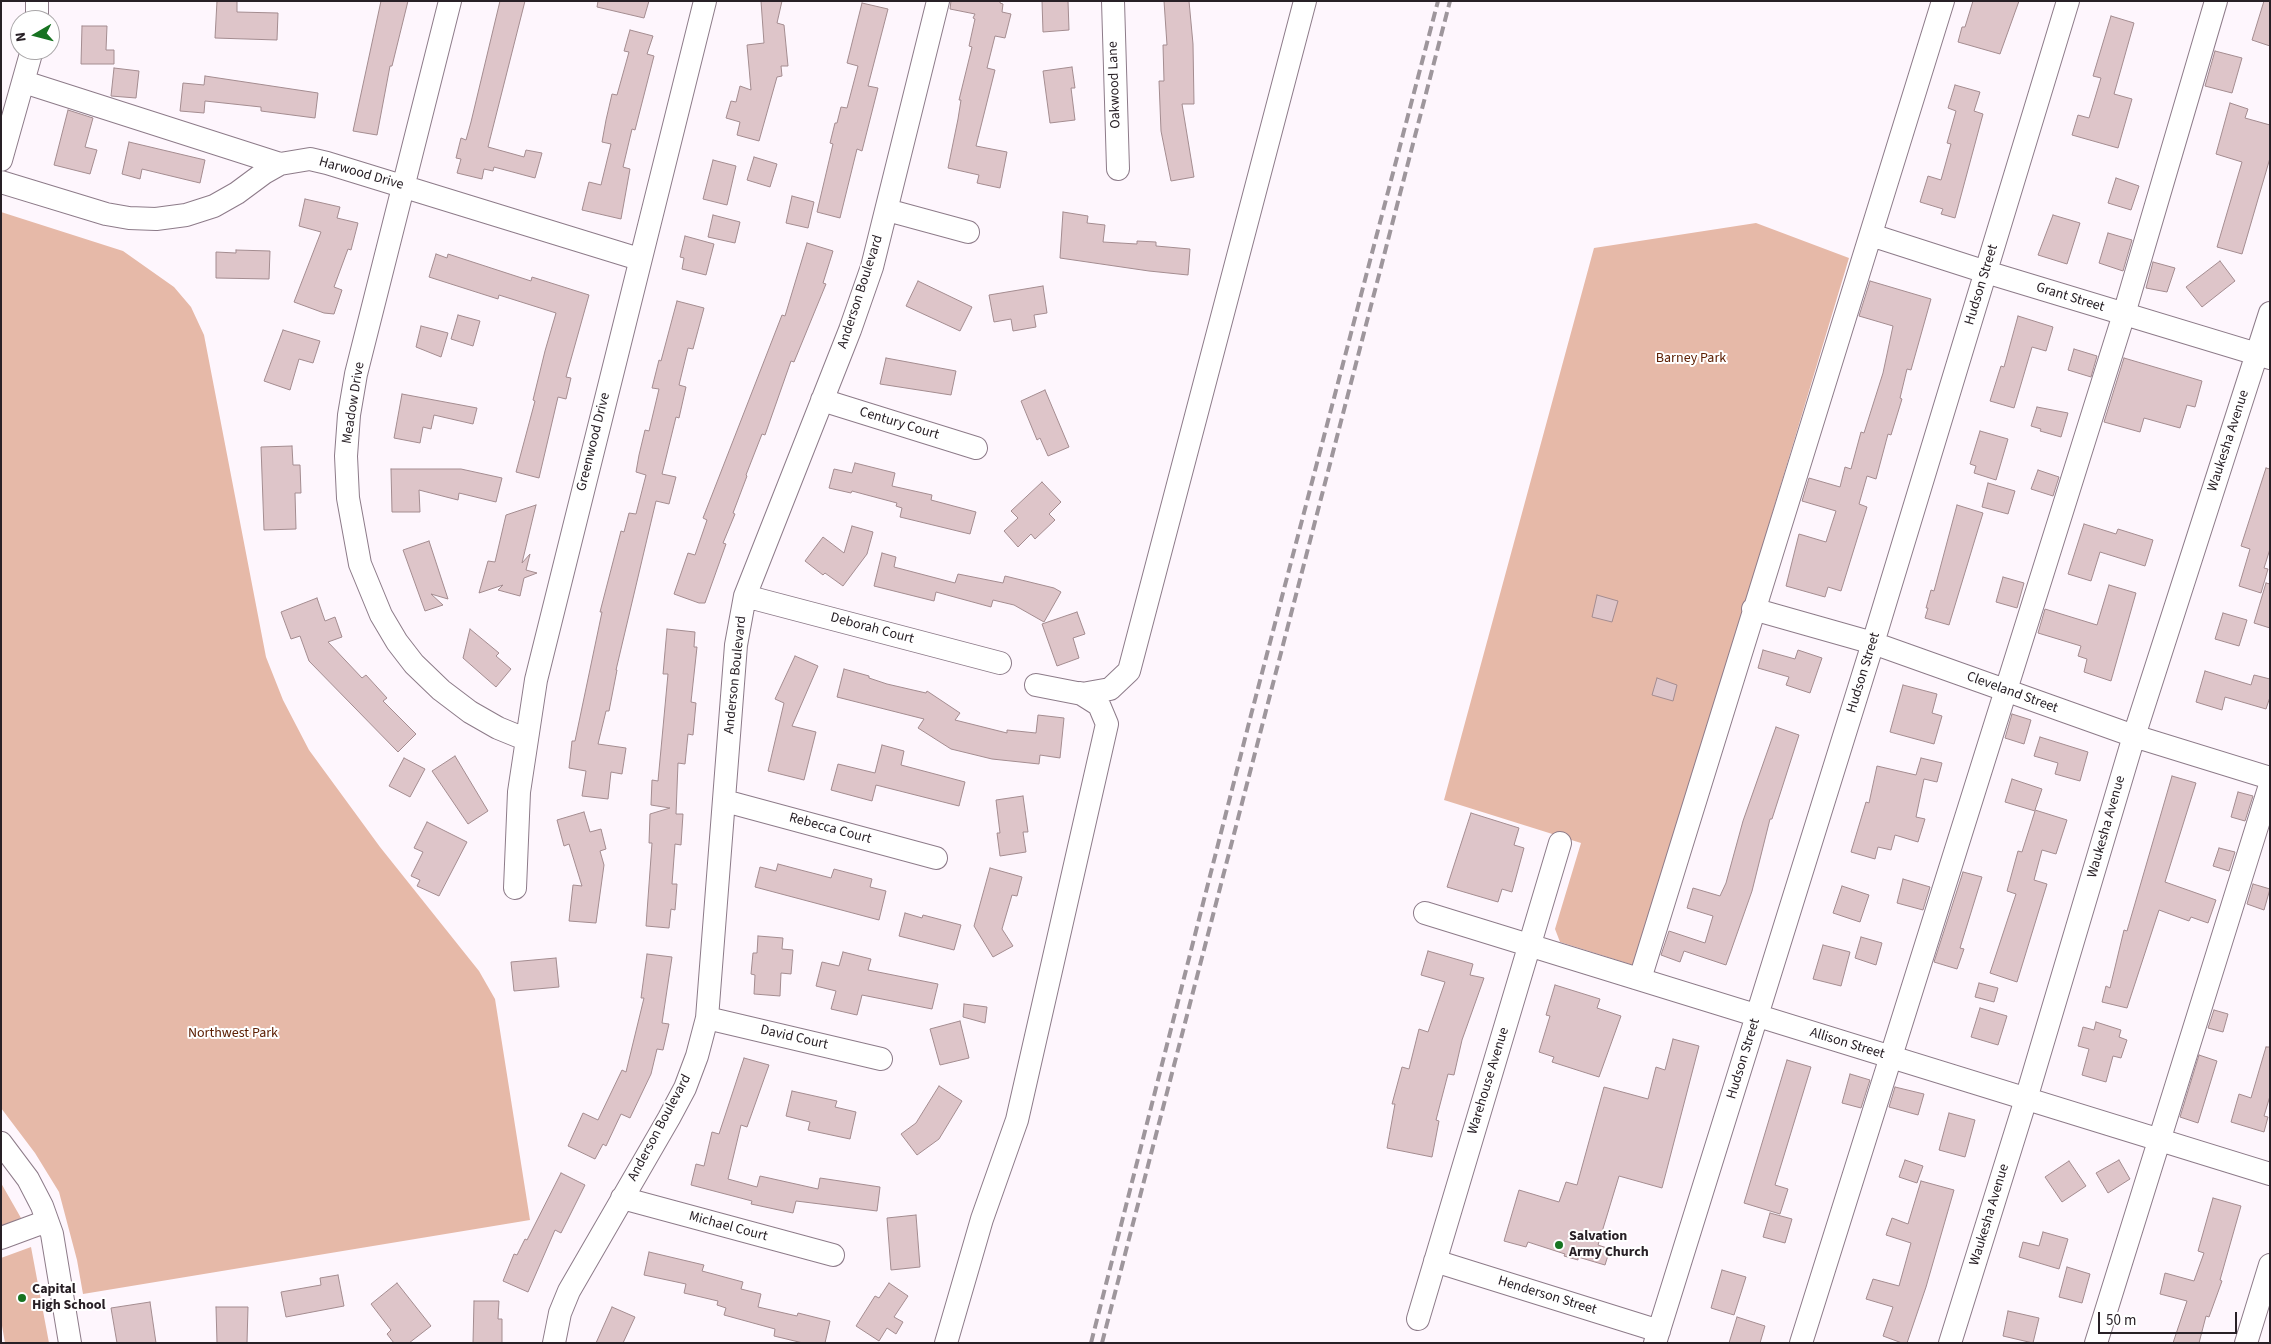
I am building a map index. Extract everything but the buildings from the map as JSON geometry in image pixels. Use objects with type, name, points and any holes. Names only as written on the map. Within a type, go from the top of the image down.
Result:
[{"type":"street","name":"Meadow Drive","points":[[450,1],[356,374],[349,415],[346,456],[348,498],[352,532],[368,590],[393,635],[414,664],[440,690],[470,712],[498,728],[525,739]]},
{"type":"street","name":"Greenwood Drive","points":[[515,888],[519,792],[525,739],[536,680],[639,259],[705,1]]},
{"type":"street","name":"Anderson Boulevard","points":[[554,1343],[560,1312],[569,1290],[685,1088],[697,1056],[707,1018],[736,645],[745,596],[850,330],[872,267],[938,1]]},
{"type":"street","name":"Oakwood Lane","points":[[1113,1],[1118,169]]},
{"type":"street","points":[[1036,685],[1080,693],[1110,689],[1129,670],[1305,1]]},
{"type":"street","points":[[1640,980],[1753,609],[1943,1]]},
{"type":"street","name":"Hudson Street","points":[[1657,1337],[1873,643],[2068,1]]},
{"type":"street","points":[[1802,1343],[2124,314],[2216,1]]},
{"type":"street","points":[[1,160],[30,60]]},
{"type":"street","points":[[24,82],[280,164]]},
{"type":"street","name":"Harwood Drive","points":[[1,182],[106,214],[129,218],[156,219],[186,215],[214,206],[280,164],[297,160],[318,161],[639,259]]},
{"type":"street","points":[[887,210],[968,232]]},
{"type":"street","name":"Grant Street","points":[[1871,235],[1986,272],[2264,356]]},
{"type":"street","name":"Waukesha Avenue","points":[[1950,1343],[2026,1099],[2134,736],[2264,356],[2270,313]]},
{"type":"street","name":"Century Court","points":[[822,400],[976,448]]},
{"type":"street","name":"Deborah Court","points":[[745,596],[1000,663]]},
{"type":"street","name":"Cleveland Street","points":[[1753,609],[1873,643],[2134,736],[2270,778]]},
{"type":"street","points":[[946,1343],[982,1219],[1017,1120],[1107,724],[1099,705],[1080,693]]},
{"type":"street","points":[[2096,1343],[2270,785]]},
{"type":"street","name":"Rebecca Court","points":[[725,801],[936,858]]},
{"type":"street","name":"Warehouse Avenue","points":[[1418,1319],[1560,843]]},
{"type":"street","name":"Allison Street","points":[[1425,913],[2270,1174]]},
{"type":"street","name":"David Court","points":[[707,1018],[881,1059]]},
{"type":"street","points":[[1,1143],[28,1179],[44,1214],[57,1259],[70,1343]]},
{"type":"street","name":"Michael Court","points":[[622,1198],[833,1256]]},
{"type":"street","points":[[1,1238],[44,1214]]},
{"type":"street","name":"Henderson Street","points":[[1435,1261],[1657,1337]]},
{"type":"street","points":[[2246,1343],[2270,1265]]},
{"type":"green space","name":"Northwest Park","points":[[1,212],[123,251],[174,287],[191,307],[204,335],[266,657],[283,700],[309,750],[380,847],[479,971],[495,999],[530,1220],[83,1294],[77,1260],[59,1192],[35,1153],[1,1108]]},
{"type":"green space","name":"Barney Park","points":[[1756,223],[1849,258],[1636,966],[1560,942],[1555,929],[1581,843],[1444,800],[1594,248]]},
{"type":"green space","points":[[1,1183],[21,1218],[1,1227]]},
{"type":"green space","name":"Capital High School","points":[[31,1247],[49,1343],[5,1343],[1,1320],[1,1258]]},
{"type":"railway","points":[[1091,1343],[1251,715],[1438,1]]},
{"type":"railway","points":[[1102,1343],[1450,1]]},
{"type":"place","name":"Salvation Army Church","points":[[1559,1245]]},
{"type":"place","name":"Capital High School","points":[[22,1298]]}]
